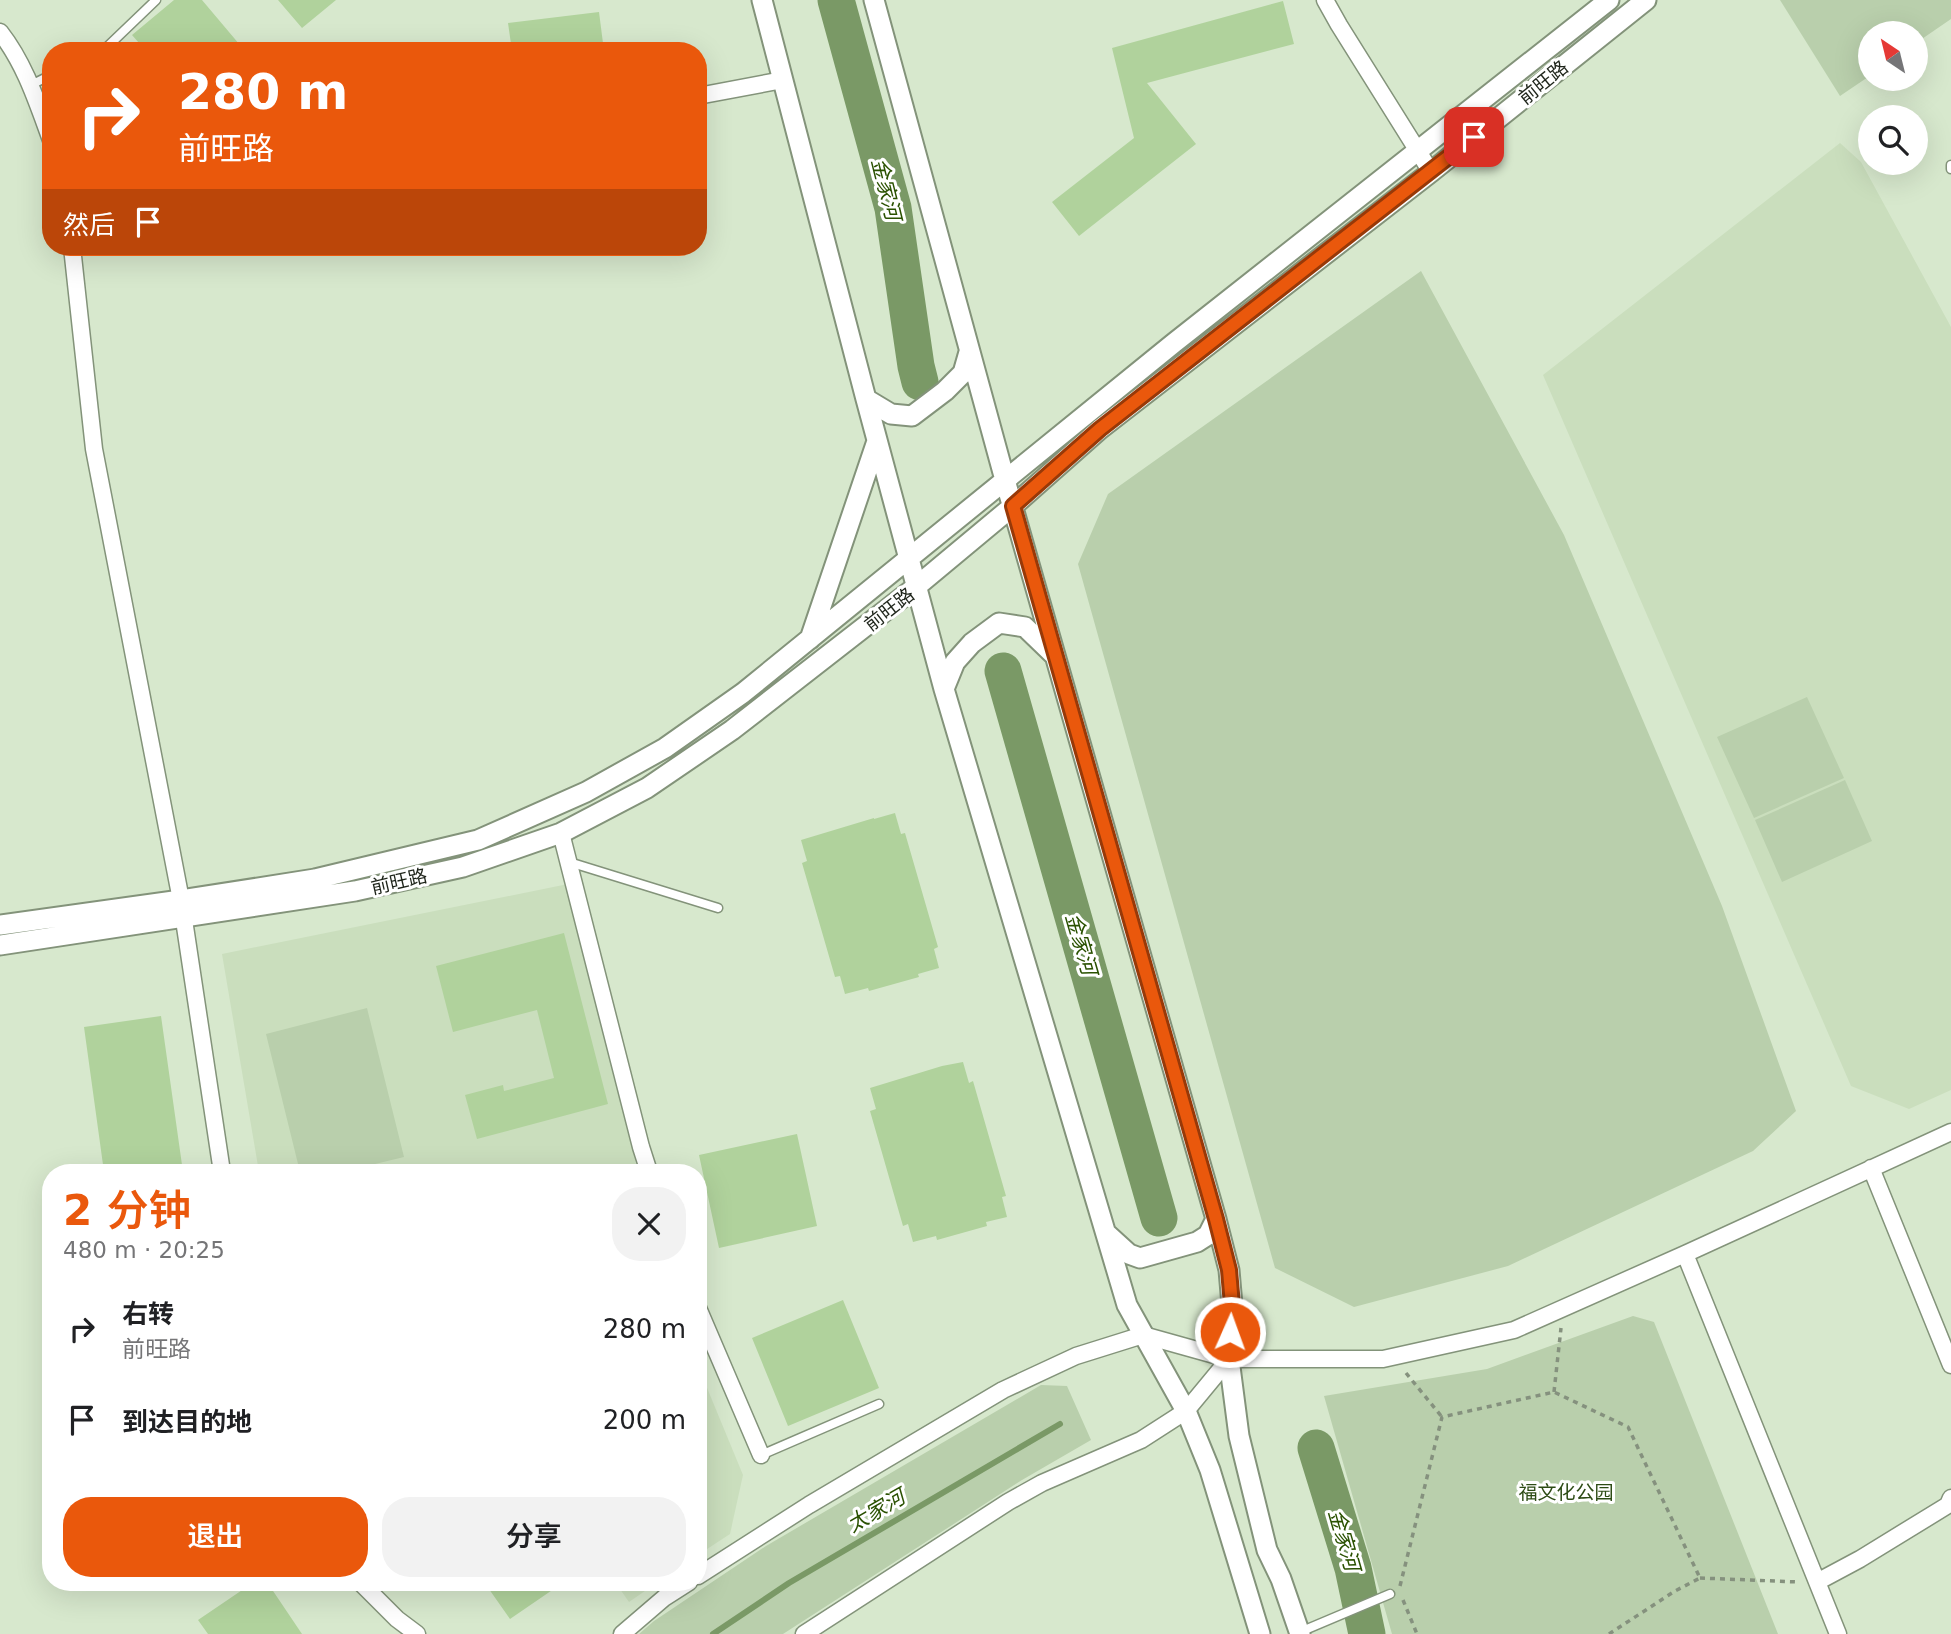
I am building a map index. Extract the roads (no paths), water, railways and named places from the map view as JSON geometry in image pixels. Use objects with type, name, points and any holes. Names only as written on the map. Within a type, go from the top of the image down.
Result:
[{"type":"street","points":[[762,0],[944,689],[1127,1305],[1186,1410],[1210,1470],[1260,1634]]},
{"type":"street","points":[[874,0],[1005,481],[1216,1219],[1229,1270],[1232,1305],[1229,1359],[1239,1436],[1267,1550],[1281,1579],[1300,1633]]},
{"type":"street","points":[[1325,0],[1431,172]]},
{"type":"street","name":"前旺路","points":[[0,945],[182,909],[478,840],[586,792],[665,748],[743,692],[810,639],[1185,335],[1609,0]]},
{"type":"street","name":"前旺路","points":[[0,925],[355,891],[463,867],[561,833],[647,788],[732,730],[917,586],[1100,429],[1431,172],[1646,0]]},
{"type":"street","points":[[0,32],[13,48],[42,115]]},
{"type":"street","points":[[707,94],[783,80]]},
{"type":"street","points":[[73,256],[94,449],[182,909],[221,1164]]},
{"type":"street","points":[[866,399],[891,414],[912,416],[945,391],[963,373],[969,350]]},
{"type":"street","points":[[810,639],[877,441]]},
{"type":"street","points":[[944,689],[955,662],[972,643],[999,624],[1025,627],[1054,654]]},
{"type":"street","points":[[561,833],[646,1164]]},
{"type":"street","points":[[707,1570],[809,1505],[1003,1390],[1076,1356],[1143,1335],[1229,1359],[1383,1359],[1514,1330],[1951,1132]]},
{"type":"street","points":[[1871,1168],[1951,1365]]},
{"type":"street","points":[[1106,1233],[1129,1254],[1140,1258],[1197,1241],[1208,1235],[1216,1219]]},
{"type":"street","points":[[1685,1254],[1838,1634]]},
{"type":"street","points":[[707,1329],[761,1455]]},
{"type":"street","points":[[804,1634],[1008,1502],[1042,1483],[1141,1440],[1186,1410],[1229,1359]]},
{"type":"street","points":[[1817,1582],[1948,1505],[1951,1498]]},
{"type":"street","points":[[369,1591],[397,1619],[417,1634]]},
{"type":"street","points":[[622,1634],[675,1591]]},
{"type":"lane","points":[[112,42],[156,0]]},
{"type":"lane","points":[[31,85],[42,80]]},
{"type":"lane","points":[[569,862],[718,908]]},
{"type":"lane","points":[[761,1455],[878,1404]]},
{"type":"lane","points":[[1300,1633],[1390,1594]]},
{"type":"waterway","name":"金家河","points":[[836,0],[893,208],[920,382]]},
{"type":"waterway","name":"金家河","points":[[1003,671],[1159,1218]]},
{"type":"waterway","name":"太家河","points":[[713,1634],[789,1583],[1060,1424]]},
{"type":"waterway","name":"金家河","points":[[1316,1448],[1353,1568],[1367,1634]]},
{"type":"park label","name":"福文化公园","points":[[1566,1492]]}]
